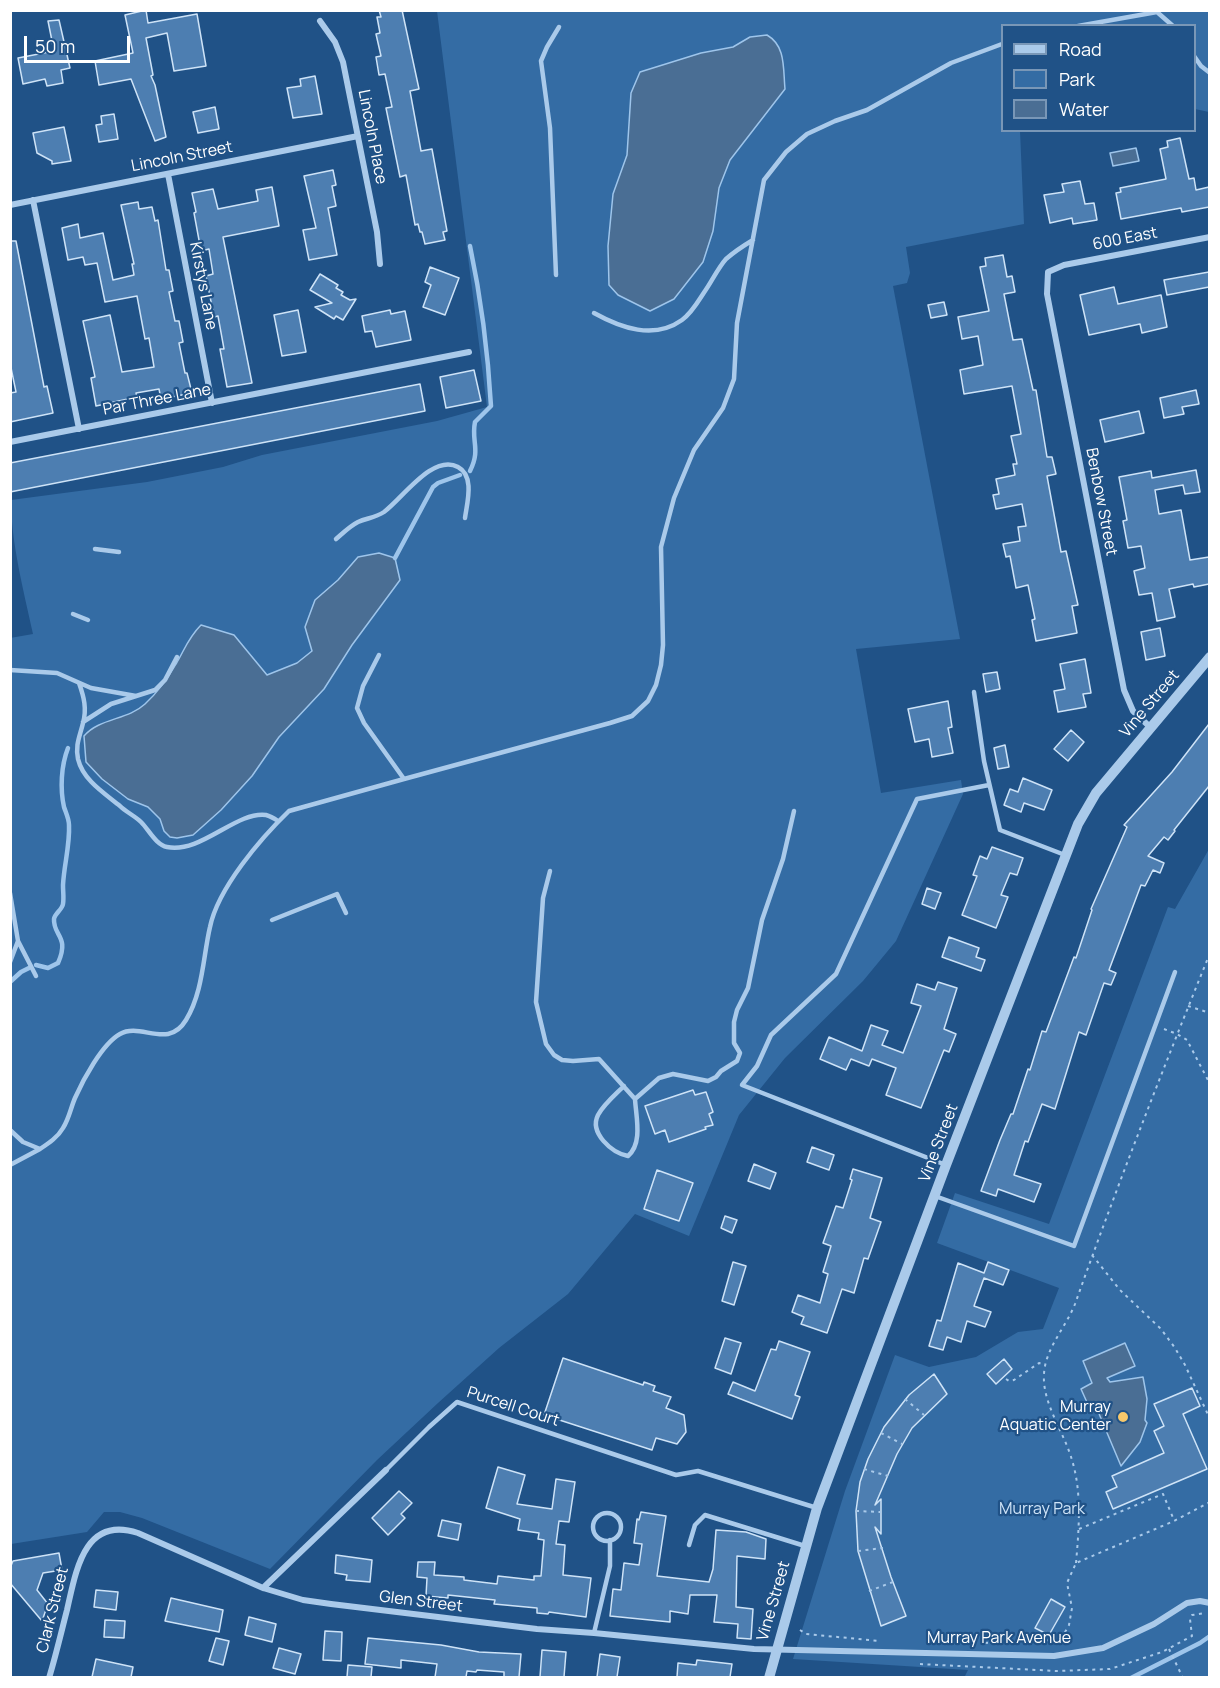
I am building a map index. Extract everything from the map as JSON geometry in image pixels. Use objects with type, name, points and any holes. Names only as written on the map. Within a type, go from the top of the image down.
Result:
[{"type":"street","name":"Lincoln Place","points":[[320,21],[340,52],[377,232],[380,264]]},
{"type":"street","name":"Lincoln Street","points":[[10,205],[358,136]]},
{"type":"street","name":"Kirstys Lane","points":[[168,174],[212,403]]},
{"type":"street","points":[[33,200],[79,429]]},
{"type":"street","name":"600 East","points":[[1048,273],[1064,265],[1209,237]]},
{"type":"street","name":"Benbow Street","points":[[1048,273],[1047,294],[1122,682],[1129,705],[1150,727]]},
{"type":"street","name":"Par Three Lane","points":[[10,442],[469,351]]},
{"type":"street","name":"Vine Street","points":[[769,1677],[817,1508],[946,1164],[1083,813],[1150,727],[1209,657]]},
{"type":"street","name":"Purcell Court","points":[[263,1588],[386,1470]]},
{"type":"street","name":"Glen Street","points":[[85,1551],[101,1533],[110,1529],[129,1529],[263,1588],[303,1600],[537,1629],[754,1650],[776,1649]]},
{"type":"street","name":"Clark Street","points":[[49,1677],[79,1562],[85,1551]]},
{"type":"street","name":"Murray Park Avenue","points":[[776,1649],[1054,1656],[1103,1648],[1155,1624],[1187,1603],[1200,1601],[1209,1603]]},
{"type":"lane","points":[[1089,24],[1157,12],[1171,24]]},
{"type":"lane","points":[[556,275],[550,128],[542,61],[547,47],[560,27]]},
{"type":"lane","points":[[10,1165],[52,1141],[64,1127],[76,1096],[110,1042],[120,1034],[132,1030],[153,1035],[166,1035],[177,1030],[186,1020],[198,989],[216,905],[231,880],[278,821],[289,811],[610,723],[632,716],[648,701],[656,685],[663,645],[661,548],[674,498],[694,450],[723,408],[734,378],[737,323],[764,180],[786,152],[807,134],[867,110],[951,63],[1001,44]]},
{"type":"lane","points":[[1196,59],[1209,73]]},
{"type":"lane","points":[[594,313],[614,324],[632,330],[651,331],[665,328],[682,320],[695,306],[724,261],[753,240]]},
{"type":"lane","points":[[336,539],[359,522],[374,518],[385,511],[424,475],[440,465],[455,465],[462,470],[469,483],[465,518]]},
{"type":"lane","points":[[95,549],[119,552]]},
{"type":"lane","points":[[73,614],[88,620]]},
{"type":"lane","points":[[379,656],[363,687],[357,708],[364,723],[404,779]]},
{"type":"lane","points":[[84,722],[111,704],[155,690],[165,680],[177,657]]},
{"type":"lane","points":[[10,670],[57,673],[92,688],[135,696]]},
{"type":"lane","points":[[80,683],[85,702],[84,722],[77,740],[78,759],[86,776],[140,821],[154,838],[166,847],[182,847],[206,839],[248,818],[267,815],[278,821]]},
{"type":"lane","points":[[974,692],[989,785],[1000,830],[1065,855]]},
{"type":"lane","points":[[946,1164],[741,1085],[757,1066],[771,1035],[836,974],[918,799],[989,785]]},
{"type":"lane","points":[[635,1099],[659,1078],[674,1074],[708,1081],[737,1061],[740,1053],[734,1043],[734,1022],[748,988],[762,920],[783,859],[794,811]]},
{"type":"lane","points":[[550,871],[543,898],[536,1002],[546,1044],[562,1060],[599,1059],[624,1086],[635,1099],[637,1142],[628,1156],[620,1154],[604,1141],[596,1126],[597,1116],[624,1086]]},
{"type":"lane","points":[[10,893],[18,941],[36,976]]},
{"type":"lane","points":[[272,920],[336,894],[346,913]]},
{"type":"lane","points":[[10,962],[18,941]]},
{"type":"lane","points":[[935,1196],[1074,1246],[1175,972]]},
{"type":"lane","points":[[10,1130],[23,1142],[40,1149]]},
{"type":"lane","name":"Purcell Court","points":[[386,1470],[457,1402],[676,1476],[698,1471],[817,1508]]},
{"type":"lane","points":[[610,1514],[620,1523],[620,1532],[610,1540],[601,1539],[595,1533],[594,1525],[602,1515],[610,1514]]},
{"type":"lane","points":[[689,1545],[694,1525],[705,1515],[805,1546]]},
{"type":"lane","points":[[594,1633],[610,1566],[610,1540]]},
{"type":"path","points":[[982,1643],[1053,1640],[1064,1634],[1068,1625],[1072,1608],[1067,1583],[1076,1563],[1079,1529],[1077,1481],[1071,1456],[1046,1392],[1045,1365],[1072,1312],[1135,1138],[1209,953]]},
{"type":"path","points":[[1188,1006],[1209,1013]]},
{"type":"path","points":[[1155,1026],[1186,1040],[1209,1084]]},
{"type":"path","points":[[1092,1255],[1120,1290],[1161,1329],[1185,1365],[1189,1382],[1209,1419]]},
{"type":"path","points":[[1006,1379],[1014,1380],[1039,1363],[1045,1365]]},
{"type":"path","points":[[905,1399],[924,1415]]},
{"type":"path","points":[[881,1433],[902,1444]]},
{"type":"path","points":[[864,1469],[888,1476]]},
{"type":"path","points":[[1079,1529],[1163,1494],[1174,1521]]},
{"type":"path","points":[[1076,1563],[1174,1521],[1209,1503]]},
{"type":"path","points":[[856,1511],[881,1512]]},
{"type":"path","points":[[858,1551],[883,1548]]},
{"type":"path","points":[[869,1590],[893,1582]]},
{"type":"path","points":[[800,1630],[806,1634],[883,1641]]},
{"type":"path","points":[[1168,1649],[1183,1677]]},
{"type":"path","points":[[1055,1677],[1057,1671]]},
{"type":"green space","points":[[437,11],[1209,11],[1209,112],[1196,109],[1196,24],[1001,24],[1001,132],[1020,132],[1024,224],[906,247],[910,273],[907,283],[893,286],[960,639],[856,649],[881,793],[961,780],[963,794],[896,941],[863,981],[785,1058],[739,1115],[689,1236],[635,1214],[568,1294],[499,1348],[438,1403],[377,1460],[270,1569],[142,1518],[120,1512],[104,1512],[87,1532],[11,1544],[10,638],[33,634],[16,550],[11,500],[147,482],[223,467],[262,455],[437,421],[487,407]]},
{"type":"green space","name":"Murray Park","points":[[1209,849],[1209,1677],[964,1678],[968,1670],[793,1659],[845,1491],[895,1355],[929,1367],[976,1357],[1018,1332],[1043,1329],[1059,1288],[937,1243],[955,1193],[1049,1224],[1168,907],[1175,909]]},
{"type":"water","points":[[767,35],[781,51],[785,89],[730,160],[719,188],[713,231],[703,262],[674,299],[650,311],[618,295],[609,285],[608,246],[613,194],[627,155],[631,93],[640,72],[701,53],[733,47],[750,37]]},
{"type":"water","points":[[1136,148],[1139,161],[1113,166],[1110,153]]},
{"type":"water","points":[[379,553],[395,558],[400,580],[352,645],[324,689],[279,737],[252,776],[221,810],[193,835],[170,837],[164,831],[160,819],[148,807],[128,799],[102,779],[86,762],[84,736],[97,726],[130,713],[145,704],[166,681],[190,639],[201,625],[234,635],[267,675],[297,663],[312,651],[305,627],[315,600],[338,580],[358,557]]},
{"type":"water","points":[[1125,1343],[1135,1366],[1107,1378],[1110,1382],[1143,1377],[1147,1399],[1145,1420],[1147,1423],[1140,1442],[1121,1466],[1097,1409],[1090,1409],[1081,1389],[1092,1383],[1083,1361]]},
{"type":"building","points":[[146,10],[148,23],[197,14],[206,66],[174,71],[167,33],[146,38],[153,75],[151,76],[166,137],[155,141],[131,79],[99,85],[95,61],[133,53],[125,15]]},
{"type":"building","points":[[379,10],[402,10],[419,89],[410,91],[421,151],[432,149],[447,231],[443,232],[445,240],[425,244],[418,224],[415,225],[406,175],[400,177],[386,108],[392,107],[385,74],[379,75],[376,57],[381,56],[376,34],[380,33],[377,17],[381,17]]},
{"type":"building","points":[[59,20],[70,68],[61,70],[63,83],[47,86],[45,79],[23,84],[18,58],[54,51],[48,21]]},
{"type":"building","points":[[315,76],[322,114],[293,118],[287,88],[301,86],[300,79]]},
{"type":"building","points":[[215,107],[219,129],[198,133],[193,112]]},
{"type":"building","points":[[114,114],[118,139],[99,142],[96,125],[102,124],[101,116]]},
{"type":"building","points":[[64,127],[71,161],[52,164],[52,161],[37,153],[33,133]]},
{"type":"building","points":[[1180,138],[1189,179],[1194,178],[1196,190],[1209,187],[1209,207],[1182,212],[1181,208],[1121,219],[1116,193],[1121,192],[1120,188],[1166,179],[1160,149],[1168,147],[1167,141]]},
{"type":"building","points":[[333,170],[336,185],[332,186],[336,206],[328,208],[337,255],[309,260],[303,230],[316,228],[304,176]]},
{"type":"building","points":[[1080,181],[1085,204],[1094,203],[1097,220],[1073,224],[1072,218],[1050,223],[1044,195],[1064,192],[1062,184]]},
{"type":"building","points":[[272,187],[279,226],[223,237],[252,383],[227,387],[220,349],[224,349],[218,316],[214,317],[206,276],[213,274],[209,249],[201,251],[192,193],[213,189],[218,209],[258,201],[256,190]]},
{"type":"building","points":[[138,202],[139,209],[152,207],[155,221],[158,220],[166,270],[169,270],[173,291],[169,292],[175,321],[179,321],[183,342],[179,343],[192,393],[161,399],[159,389],[136,393],[137,397],[96,406],[91,378],[95,377],[83,321],[110,315],[122,372],[154,367],[149,338],[145,339],[137,296],[105,302],[97,263],[85,265],[83,257],[68,260],[62,228],[78,224],[80,238],[103,233],[113,280],[134,275],[132,264],[134,264],[121,205]]},
{"type":"building","points":[[10,241],[16,241],[44,387],[47,386],[53,413],[10,422],[10,393],[16,392],[10,363]]},
{"type":"building","points":[[1003,255],[1007,277],[1012,276],[1015,292],[1004,294],[1013,340],[1022,339],[1033,390],[1036,390],[1047,457],[1052,457],[1056,474],[1047,476],[1061,552],[1066,551],[1078,605],[1072,606],[1077,633],[1036,641],[1032,620],[1035,619],[1028,585],[1016,588],[1010,556],[1006,557],[1003,544],[1020,541],[1018,527],[1026,526],[1022,504],[996,509],[993,495],[999,494],[996,479],[1015,475],[1013,464],[1017,464],[1011,436],[1021,434],[1012,386],[964,394],[960,370],[983,365],[978,336],[962,339],[958,317],[989,311],[980,267],[986,266],[985,258]]},
{"type":"building","points":[[430,267],[459,278],[445,315],[423,307],[431,285],[425,282]]},
{"type":"building","points":[[1209,272],[1209,287],[1167,295],[1164,280]]},
{"type":"building","points":[[320,274],[338,285],[336,288],[343,292],[341,295],[350,300],[356,299],[343,320],[336,316],[334,319],[315,307],[332,303],[310,290]]},
{"type":"building","points":[[1114,287],[1118,304],[1161,295],[1167,327],[1142,333],[1140,324],[1089,335],[1080,295]]},
{"type":"building","points":[[944,302],[947,315],[931,318],[928,305]]},
{"type":"building","points":[[298,310],[306,352],[282,356],[274,315]]},
{"type":"building","points":[[390,310],[391,314],[405,311],[411,340],[376,347],[372,331],[365,332],[362,316]]},
{"type":"building","points":[[474,370],[481,401],[446,408],[440,377]]},
{"type":"building","points":[[420,384],[425,411],[10,492],[10,463]]},
{"type":"building","points":[[1196,390],[1199,404],[1182,407],[1184,414],[1164,418],[1160,398]]},
{"type":"building","points":[[1139,411],[1144,433],[1105,442],[1100,420]]},
{"type":"building","points":[[1196,470],[1200,492],[1185,494],[1183,485],[1155,490],[1159,514],[1181,510],[1190,560],[1209,557],[1209,584],[1194,587],[1193,584],[1169,589],[1175,617],[1157,621],[1152,593],[1139,595],[1134,571],[1145,568],[1141,546],[1128,548],[1123,521],[1127,520],[1119,477],[1151,471],[1152,478]]},
{"type":"building","points":[[1160,628],[1165,656],[1146,660],[1141,632]]},
{"type":"building","points":[[1085,659],[1091,693],[1083,694],[1086,707],[1058,712],[1054,691],[1065,689],[1060,664]]},
{"type":"building","points":[[997,672],[1000,689],[986,692],[983,674]]},
{"type":"building","points":[[948,701],[952,727],[948,728],[953,753],[932,757],[929,739],[915,742],[908,709]]},
{"type":"building","points":[[1209,724],[1209,786],[1168,840],[1164,837],[1148,856],[1164,863],[1160,873],[1153,870],[1145,886],[1141,885],[1109,970],[1116,973],[1111,985],[1104,983],[1086,1035],[1079,1032],[1055,1109],[1042,1104],[1028,1142],[1025,1141],[1014,1175],[1041,1184],[1034,1202],[998,1189],[996,1196],[981,1191],[1000,1140],[1013,1114],[1028,1069],[1030,1070],[1042,1031],[1046,1032],[1074,957],[1076,958],[1091,909],[1127,827],[1124,825],[1172,772]]},
{"type":"building","points":[[1071,730],[1084,742],[1068,761],[1054,749]]},
{"type":"building","points":[[1005,745],[1009,767],[998,769],[994,748]]},
{"type":"building","points":[[1023,778],[1052,790],[1044,810],[1024,803],[1021,812],[1004,805],[1010,789],[1018,792]]},
{"type":"building","points":[[992,847],[1023,858],[1017,875],[1010,873],[1001,895],[1008,897],[996,928],[962,915],[977,876],[973,875],[980,856],[987,859]]},
{"type":"building","points":[[927,888],[941,893],[935,909],[922,904]]},
{"type":"building","points":[[949,937],[979,948],[976,957],[985,960],[981,971],[942,957]]},
{"type":"building","points":[[938,982],[957,988],[944,1029],[956,1034],[949,1052],[944,1050],[921,1108],[886,1095],[896,1068],[872,1059],[869,1066],[851,1059],[846,1070],[820,1059],[829,1037],[862,1051],[871,1025],[888,1031],[882,1045],[903,1053],[921,1006],[911,1003],[917,984],[935,990]]},
{"type":"building","points":[[693,1090],[695,1095],[706,1092],[713,1112],[709,1114],[713,1125],[669,1142],[665,1130],[655,1134],[645,1106]]},
{"type":"building","points":[[812,1147],[834,1155],[829,1170],[807,1162]]},
{"type":"building","points":[[754,1164],[776,1173],[770,1189],[748,1181]]},
{"type":"building","points":[[853,1169],[882,1178],[870,1218],[881,1222],[868,1259],[864,1258],[854,1293],[842,1289],[827,1333],[801,1324],[804,1317],[792,1312],[798,1295],[820,1303],[828,1274],[823,1272],[831,1246],[823,1243],[836,1206],[843,1208]]},
{"type":"building","points":[[657,1170],[693,1183],[679,1221],[644,1209]]},
{"type":"building","points":[[725,1216],[737,1220],[732,1233],[721,1228]]},
{"type":"building","points":[[733,1262],[746,1266],[734,1305],[722,1301]]},
{"type":"building","points":[[988,1262],[1009,1270],[1003,1285],[984,1278],[974,1306],[991,1312],[985,1327],[967,1321],[961,1342],[947,1337],[943,1350],[929,1346],[937,1320],[941,1321],[958,1263],[984,1273]]},
{"type":"building","points":[[725,1338],[741,1343],[731,1374],[715,1368]]},
{"type":"building","points":[[779,1341],[810,1352],[795,1395],[800,1397],[792,1419],[728,1394],[733,1382],[755,1391],[771,1349],[776,1350]]},
{"type":"building","points":[[563,1358],[643,1385],[644,1382],[655,1386],[653,1391],[671,1397],[666,1408],[684,1415],[686,1432],[677,1444],[656,1438],[652,1450],[544,1415]]},
{"type":"building","points":[[1004,1359],[1012,1369],[996,1384],[987,1374]]},
{"type":"building","points":[[934,1374],[947,1394],[912,1428],[897,1454],[875,1505],[881,1499],[881,1534],[875,1527],[906,1616],[881,1626],[858,1551],[856,1511],[860,1482],[868,1459],[884,1427],[909,1395]]},
{"type":"building","points":[[1192,1388],[1200,1406],[1183,1414],[1207,1469],[1113,1509],[1106,1492],[1117,1487],[1112,1476],[1164,1453],[1154,1431],[1164,1426],[1154,1404]]},
{"type":"building","points":[[498,1467],[525,1475],[517,1504],[552,1509],[556,1479],[575,1482],[569,1522],[559,1521],[556,1544],[565,1545],[563,1575],[591,1578],[586,1617],[549,1612],[548,1614],[537,1613],[537,1608],[494,1604],[495,1600],[448,1595],[448,1598],[426,1596],[427,1578],[417,1577],[418,1562],[435,1562],[434,1575],[464,1577],[464,1580],[497,1584],[498,1576],[534,1580],[534,1576],[541,1576],[544,1540],[538,1539],[539,1533],[518,1530],[520,1519],[486,1508]]},
{"type":"building","points":[[399,1491],[412,1503],[401,1514],[405,1518],[388,1535],[372,1518]]},
{"type":"building","points":[[641,1512],[666,1516],[657,1576],[709,1582],[713,1569],[716,1530],[746,1532],[766,1539],[765,1559],[737,1556],[736,1607],[753,1609],[751,1639],[737,1638],[738,1624],[714,1622],[717,1595],[690,1595],[688,1614],[670,1611],[670,1622],[610,1616],[613,1589],[621,1590],[624,1563],[639,1565],[642,1544],[634,1543],[637,1519],[639,1520]]},
{"type":"building","points":[[442,1520],[461,1524],[458,1540],[438,1536]]},
{"type":"building","points":[[59,1553],[62,1570],[43,1573],[37,1590],[48,1604],[42,1621],[10,1583],[10,1568],[13,1561]]},
{"type":"building","points":[[336,1555],[372,1560],[370,1582],[346,1580],[347,1575],[335,1573]]},
{"type":"building","points":[[96,1590],[118,1592],[116,1610],[94,1607]]},
{"type":"building","points":[[171,1598],[223,1610],[219,1632],[165,1621]]},
{"type":"building","points":[[1051,1599],[1065,1607],[1049,1635],[1035,1628]]},
{"type":"building","points":[[249,1617],[276,1624],[272,1642],[245,1635]]},
{"type":"building","points":[[105,1620],[125,1621],[124,1638],[104,1637]]},
{"type":"building","points":[[325,1631],[342,1632],[341,1661],[323,1660]]},
{"type":"building","points":[[216,1638],[229,1641],[223,1665],[209,1661]]},
{"type":"building","points":[[368,1638],[441,1645],[479,1652],[521,1654],[519,1677],[504,1677],[504,1672],[477,1670],[476,1672],[467,1671],[466,1677],[435,1677],[437,1664],[401,1660],[401,1668],[365,1664]]},
{"type":"building","points":[[279,1648],[301,1654],[295,1674],[273,1668]]},
{"type":"building","points":[[542,1650],[566,1652],[564,1677],[540,1677]]},
{"type":"building","points":[[600,1654],[620,1657],[617,1677],[597,1677]]},
{"type":"building","points":[[96,1659],[133,1667],[131,1677],[92,1677]]},
{"type":"building","points":[[697,1660],[732,1664],[730,1677],[677,1677],[678,1663],[696,1665]]},
{"type":"building","points":[[348,1665],[372,1667],[371,1677],[347,1677]]},
{"type":"waterway","points":[[470,246],[484,326],[491,406],[475,422],[475,457],[470,471]]},
{"type":"waterway","points":[[395,558],[433,487],[460,475]]},
{"type":"waterway","points":[[36,965],[48,968],[58,963],[61,954],[62,942],[54,925],[54,919],[63,904],[69,840],[69,823],[64,807],[62,785],[68,748]]},
{"type":"waterway","points":[[10,982],[29,968]]},
{"type":"waterway","points":[[1131,1678],[1210,1636]]},
{"type":"place","name":"Murray Aquatic Center","points":[[1123,1417]]}]
